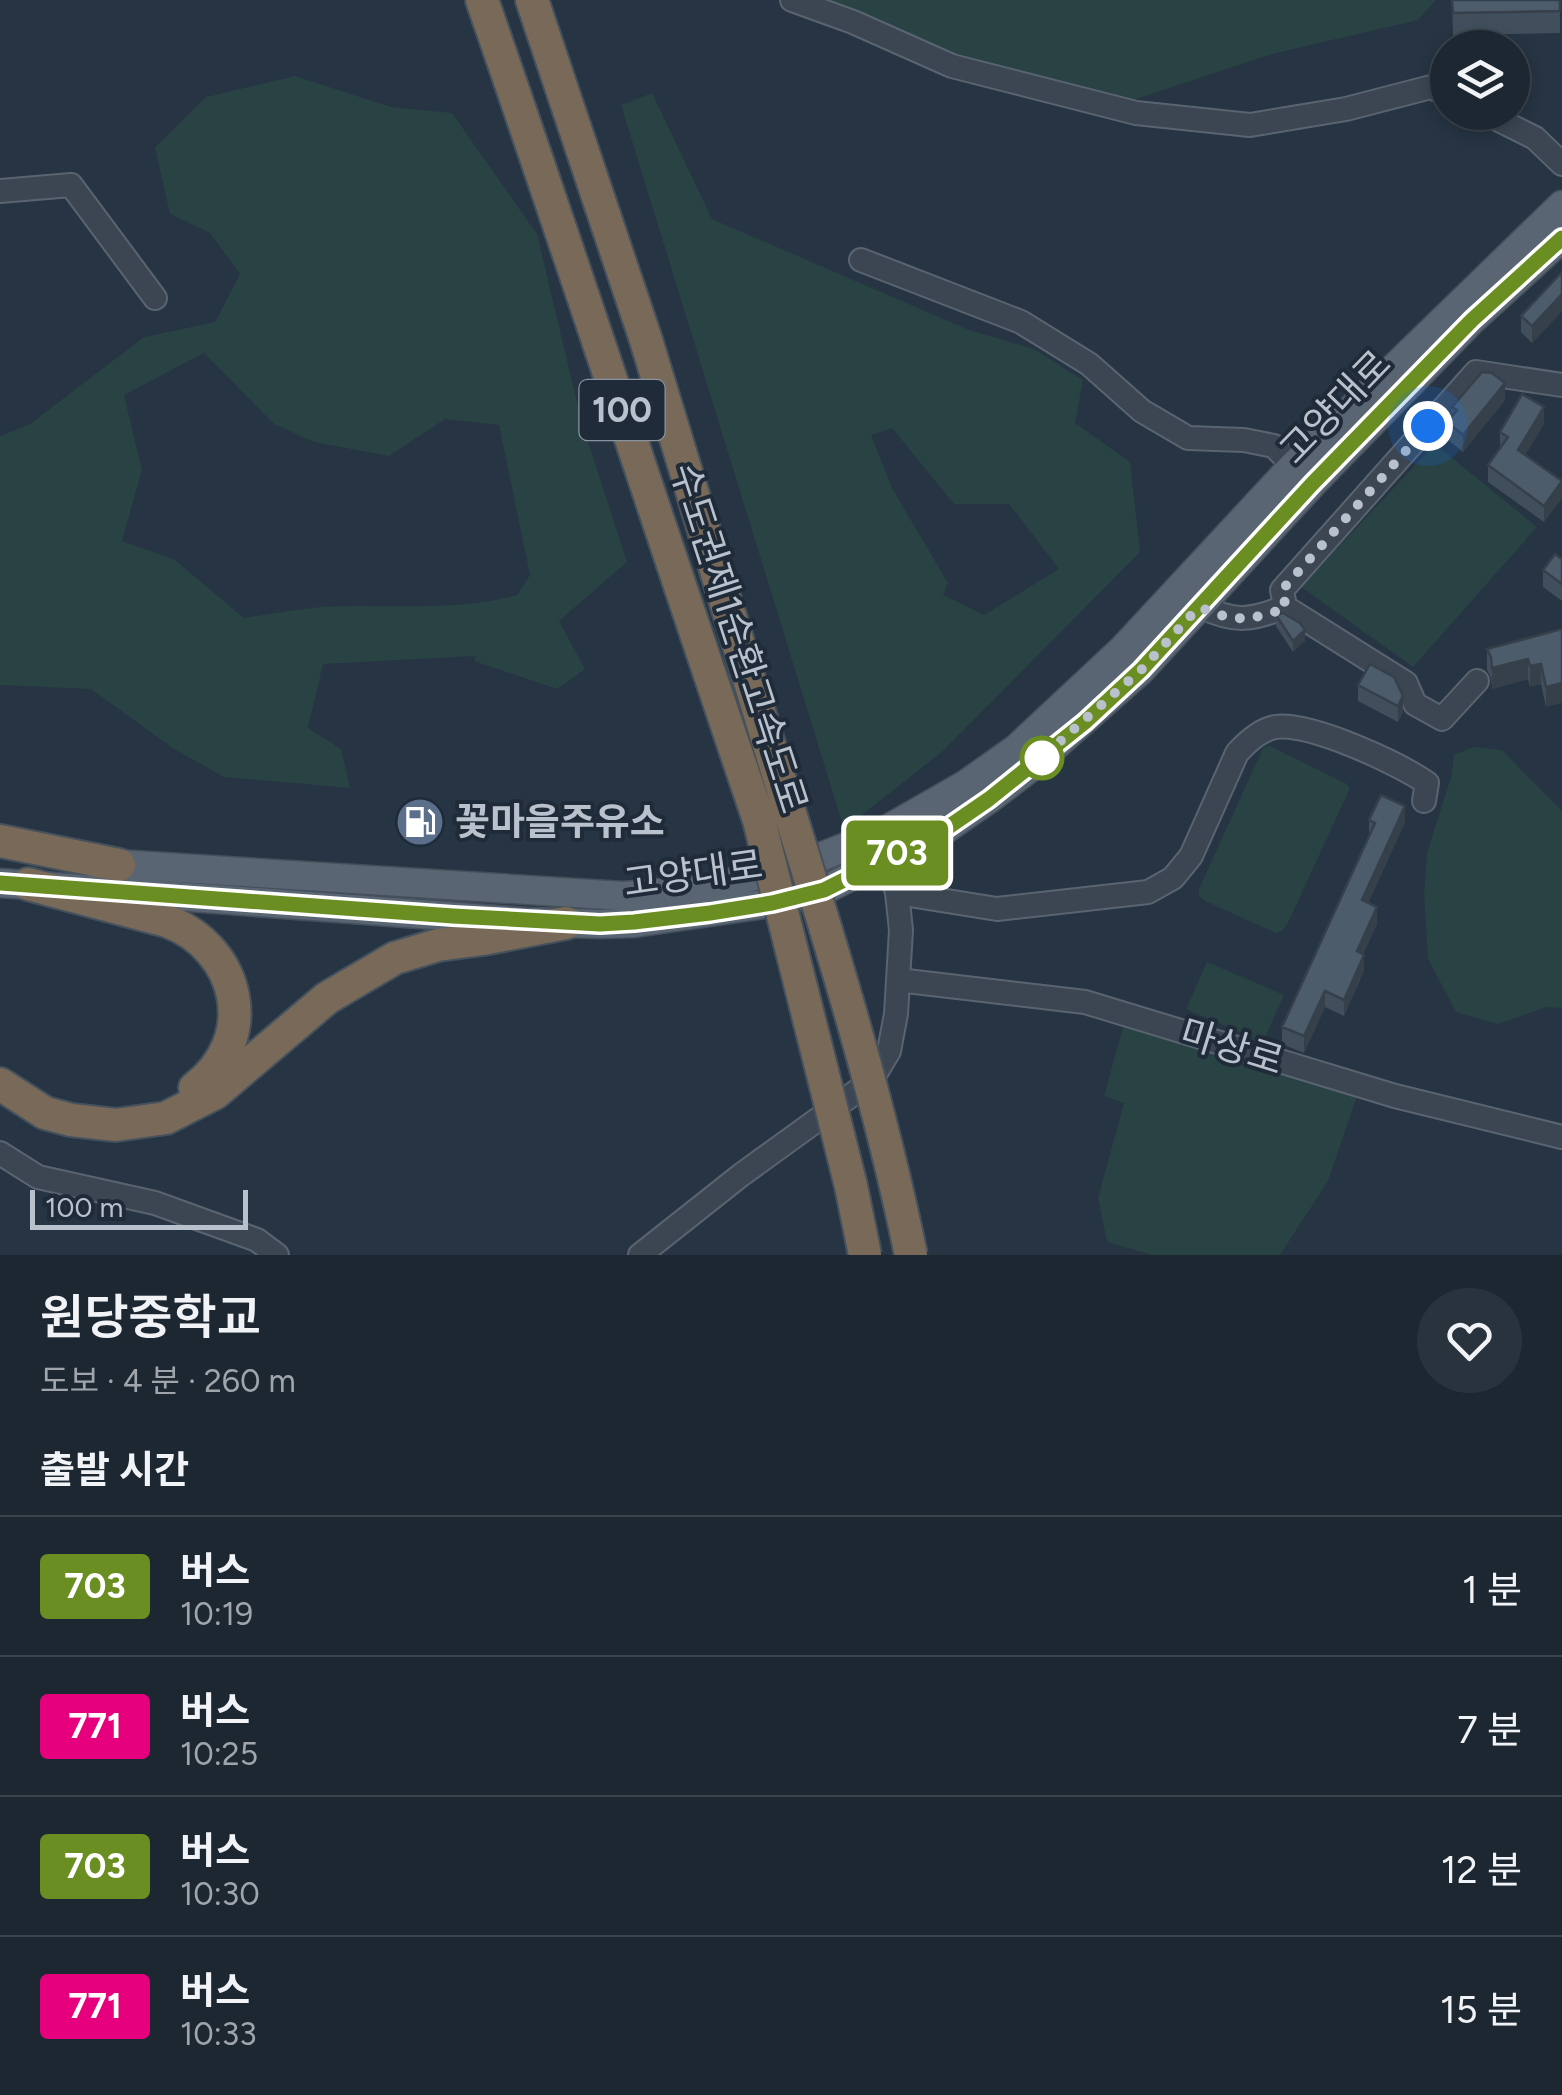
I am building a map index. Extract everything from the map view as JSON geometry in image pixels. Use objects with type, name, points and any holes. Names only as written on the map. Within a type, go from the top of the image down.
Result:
[{"type":"highway","points":[[462,0],[507,122],[564,234]]},
{"type":"highway","name":"수도권제1순환고속도로","points":[[482,0],[644,479],[774,815],[872,1091],[911,1255]]},
{"type":"highway","name":"수도권제1순환고속도로","points":[[532,0],[646,340],[774,815],[865,1255]]},
{"type":"highway","points":[[0,841],[118,865]]},
{"type":"highway","points":[[0,1065],[40,1094],[60,1102],[106,1110],[152,1107],[198,1086],[214,1070],[225,1054],[235,1018],[226,972],[204,941],[184,927],[145,913],[14,884]]},
{"type":"highway","points":[[0,1084],[46,1112],[71,1120],[116,1125],[166,1118],[215,1093],[326,998],[395,958],[438,945],[566,923]]},
{"type":"main road","name":"고양대로","points":[[14,884],[566,923],[634,922],[772,903],[824,890],[1016,750],[1123,649],[1293,466],[1562,205]]},
{"type":"main road","name":"고양대로","points":[[0,854],[118,865],[623,896],[702,890],[944,830],[1031,767],[1141,670],[1312,484],[1472,320],[1562,238]]},
{"type":"street","points":[[792,0],[952,66],[1136,113],[1250,125],[1346,109],[1430,86]]},
{"type":"street","points":[[1519,130],[1535,138],[1562,164]]},
{"type":"street","points":[[0,191],[71,185],[154,298]]},
{"type":"street","name":"고양대로","points":[[861,260],[1021,322],[1089,364],[1142,411],[1188,438],[1244,440],[1274,446],[1293,466]]},
{"type":"street","points":[[1477,682],[1442,720],[1415,704],[1406,682],[1286,608],[1282,590],[1476,372],[1562,386]]},
{"type":"street","points":[[1196,610],[1202,608],[1228,618],[1244,619],[1286,608]]},
{"type":"street","points":[[897,892],[997,909],[1148,892],[1173,878],[1192,856],[1246,742],[1276,727],[1326,735],[1412,773],[1426,784],[1424,800]]},
{"type":"street","points":[[640,1255],[741,1175],[871,1081],[888,1051],[896,1014],[901,930],[897,892],[885,846]]},
{"type":"street","name":"마상로","points":[[898,980],[1084,1002],[1395,1096],[1562,1137]]},
{"type":"street","points":[[0,1153],[38,1177],[155,1203],[257,1240],[277,1255]]},
{"type":"green space","points":[[818,0],[1436,0],[1418,20],[1272,54],[1133,100],[949,56]]},
{"type":"green space","points":[[295,76],[391,107],[452,113],[537,234],[582,423],[627,562],[559,621],[585,669],[557,689],[474,661],[476,656],[323,664],[308,728],[341,749],[350,788],[224,777],[174,749],[91,689],[0,685],[0,436],[30,424],[144,337],[215,322],[240,274],[210,233],[170,214],[155,148],[206,97]],"holes":[[[204,353],[274,424],[314,442],[389,456],[445,419],[499,425],[530,575],[517,595],[493,601],[445,606],[322,607],[244,618],[175,560],[122,541],[142,470],[124,395]]]},
{"type":"green space","points":[[652,93],[712,219],[969,330],[1034,349],[1083,380],[1075,423],[1130,462],[1140,552],[943,751],[844,829],[621,105]],"holes":[[[892,428],[954,504],[1009,504],[1059,569],[984,615],[943,595],[948,583],[892,488],[871,435]]]},
{"type":"green space","points":[[1435,444],[1537,527],[1413,667],[1301,587]]},
{"type":"green space","points":[[1268,745],[1350,788],[1288,923],[1276,933],[1199,896],[1263,748]]},
{"type":"green space","points":[[1474,747],[1502,750],[1562,811],[1562,1008],[1547,1007],[1498,1024],[1456,1012],[1428,959],[1424,895],[1427,853],[1454,755]]},
{"type":"green space","points":[[1207,962],[1284,995],[1263,1042],[1186,1009]]},
{"type":"green space","points":[[1125,1020],[1357,1096],[1328,1181],[1280,1255],[1152,1255],[1107,1242],[1098,1198],[1124,1103],[1104,1096]]},
{"type":"building","points":[[1452,0],[1560,0],[1560,11],[1453,13]]},
{"type":"building","points":[[1562,272],[1562,294],[1532,326],[1521,316]]},
{"type":"building","points":[[1482,372],[1492,373],[1505,383],[1463,435],[1447,422],[1457,410],[1452,407]]},
{"type":"building","points":[[1522,394],[1544,407],[1518,450],[1562,481],[1544,506],[1488,465],[1508,437],[1500,432]]},
{"type":"building","points":[[1555,554],[1562,559],[1562,584],[1543,570]]},
{"type":"building","points":[[1283,613],[1305,630],[1293,641],[1276,615]]},
{"type":"building","points":[[1562,629],[1562,683],[1546,687],[1541,664],[1530,666],[1528,659],[1492,668],[1487,649]]},
{"type":"building","points":[[1370,664],[1394,677],[1403,696],[1398,706],[1358,685]]},
{"type":"building","points":[[1381,795],[1405,806],[1362,900],[1377,907],[1357,951],[1364,955],[1344,1000],[1325,991],[1304,1036],[1282,1027],[1375,823],[1369,820]]},
{"type":"bus line","name":"703","points":[[0,883],[526,922],[600,924],[710,913],[824,890],[944,830],[1085,722],[1141,670],[1312,484],[1472,320],[1562,238]]},
{"type":"place","name":"꽃마을주유소","points":[[420,822]]},
{"type":"route","points":[[1042,758],[1031,767],[1141,670],[1196,610],[1202,608],[1228,618],[1244,619],[1286,608],[1282,590],[1428,426]]}]
